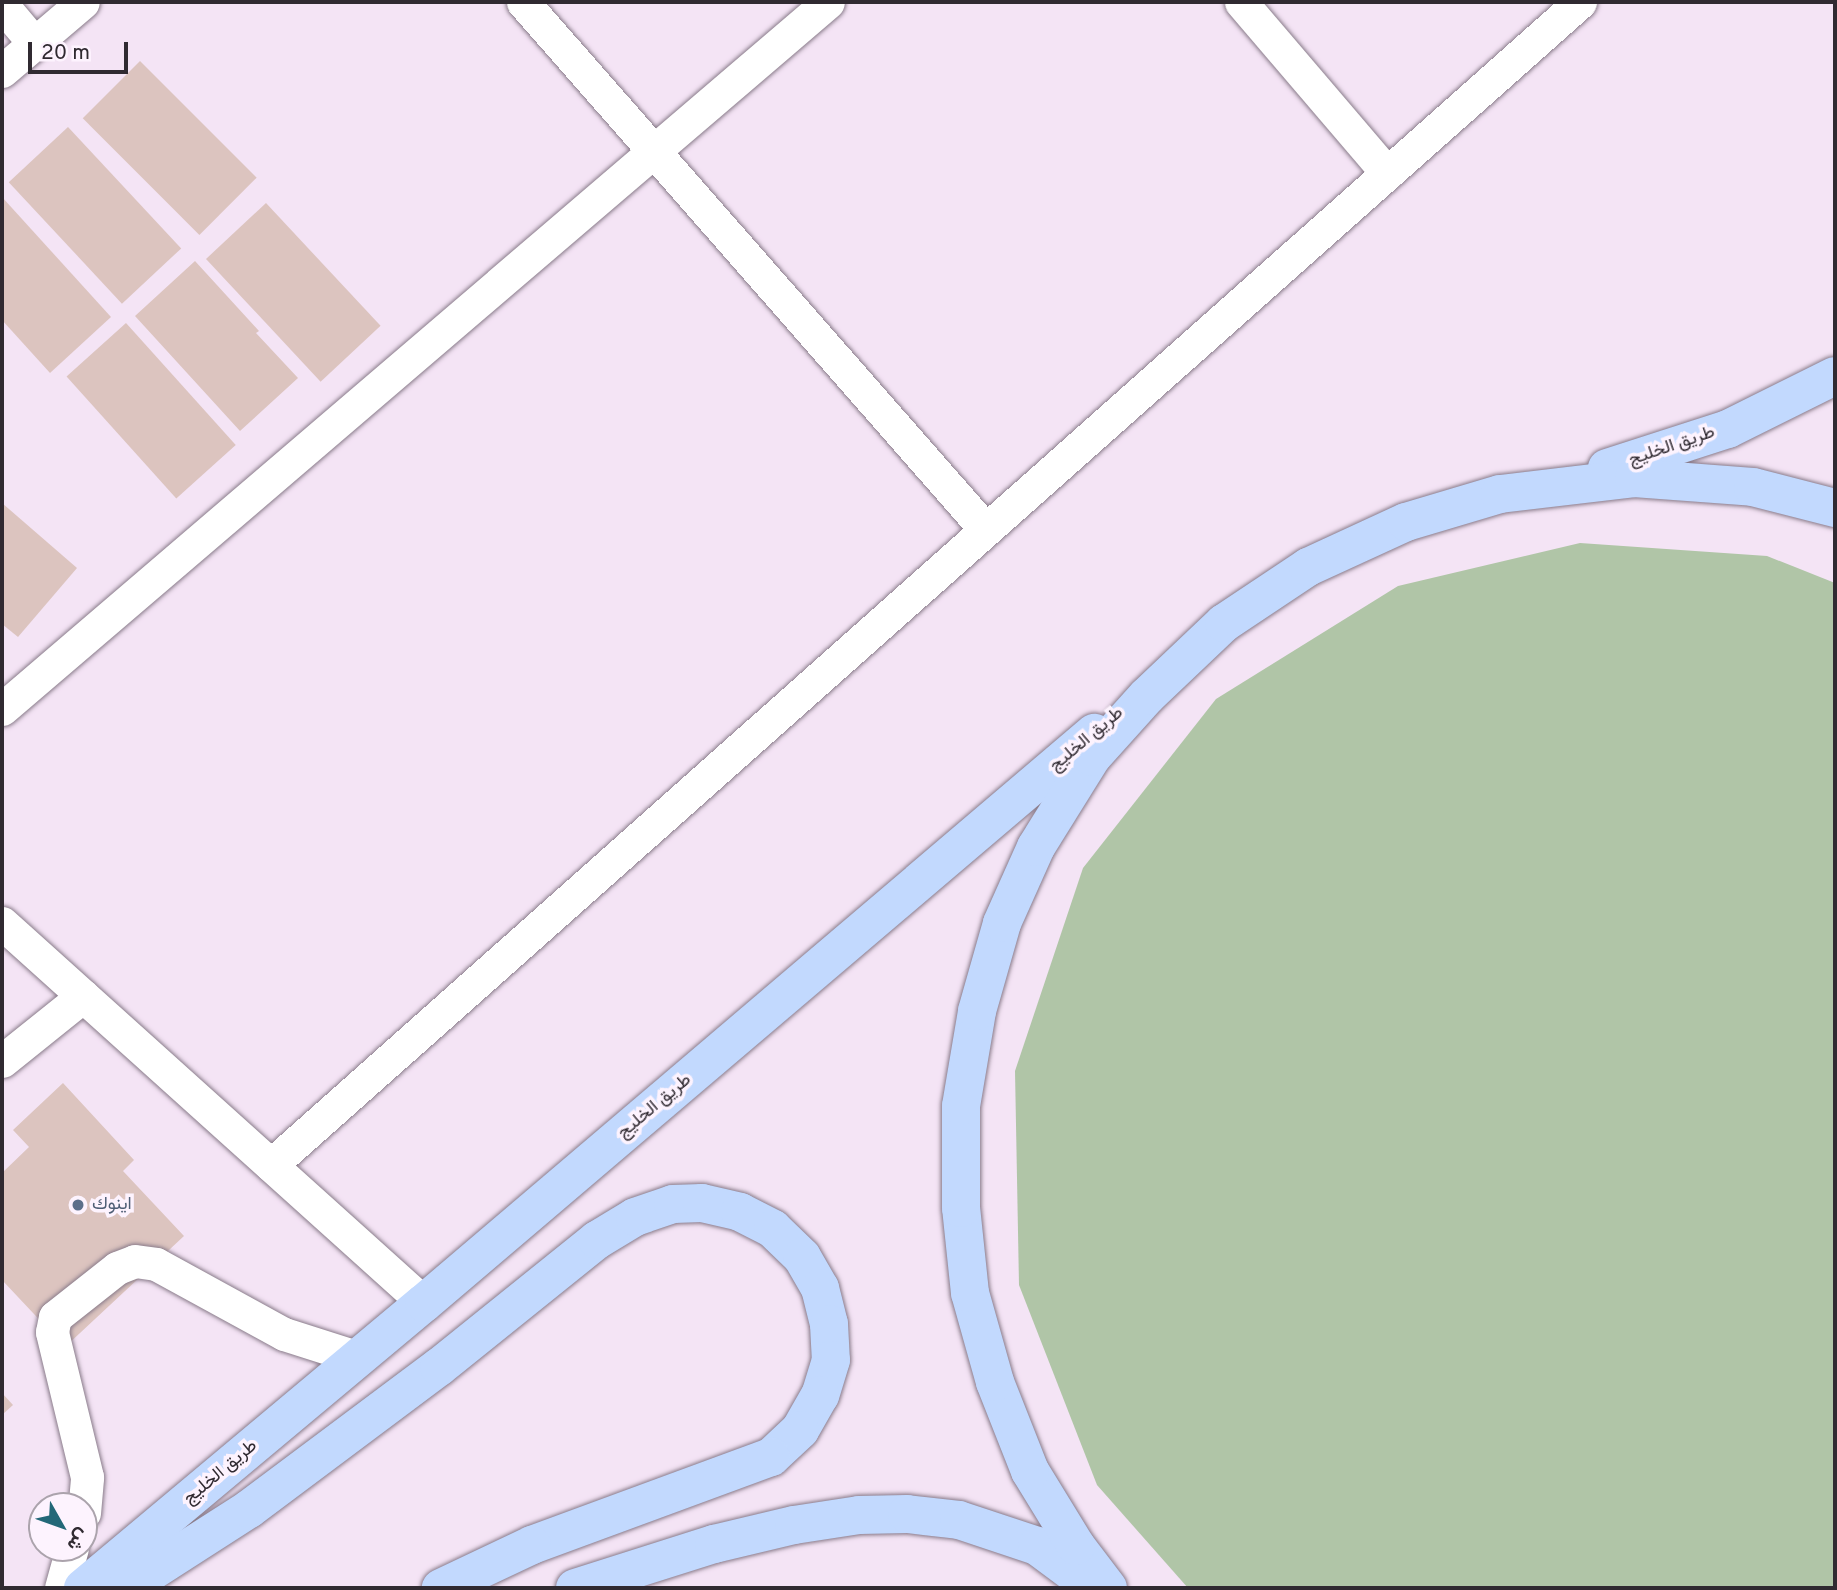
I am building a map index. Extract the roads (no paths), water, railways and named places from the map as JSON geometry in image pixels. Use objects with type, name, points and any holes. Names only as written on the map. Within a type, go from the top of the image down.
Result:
[{"type":"main road","name":"طريق الخليج","points":[[1500,494],[1634,461],[1728,429],[1835,376]]},
{"type":"main road","points":[[1108,1588],[1076,1546],[1030,1471],[995,1382],[970,1293],[961,1208],[961,1106],[977,1011],[1002,923],[1036,847],[1092,757],[1147,696],[1224,623],[1308,567],[1406,522],[1500,494],[1634,478],[1753,487],[1835,508]]},
{"type":"main road","name":"طريق الخليج","points":[[83,1588],[359,1358],[1224,623]]},
{"type":"main road","points":[[126,1588],[249,1509],[439,1367],[597,1240],[635,1217],[673,1205],[702,1203],[740,1212],[773,1229],[802,1257],[820,1288],[829,1324],[831,1360],[820,1395],[800,1430],[771,1457],[532,1545],[441,1588]]},
{"type":"main road","points":[[575,1588],[702,1548],[794,1525],[859,1515],[907,1514],[958,1520],[1037,1546],[1068,1566],[1094,1588]]},
{"type":"street","points":[[2,71],[83,2]]},
{"type":"street","points":[[523,2],[986,530]]},
{"type":"street","points":[[2,709],[655,153],[828,2]]},
{"type":"street","points":[[1241,2],[1387,173]]},
{"type":"street","points":[[271,1165],[1580,2]]},
{"type":"street","points":[[2,5],[34,43]]},
{"type":"street","points":[[2,923],[424,1303]]},
{"type":"street","points":[[2,1061],[83,996]]},
{"type":"street","points":[[86,1492],[87,1477],[52,1332],[55,1317],[117,1268],[135,1261],[156,1264],[284,1334],[359,1358]]},
{"type":"street","points":[[61,1588],[68,1562]]},
{"type":"place","name":"اينوك","points":[[78,1205]]}]
